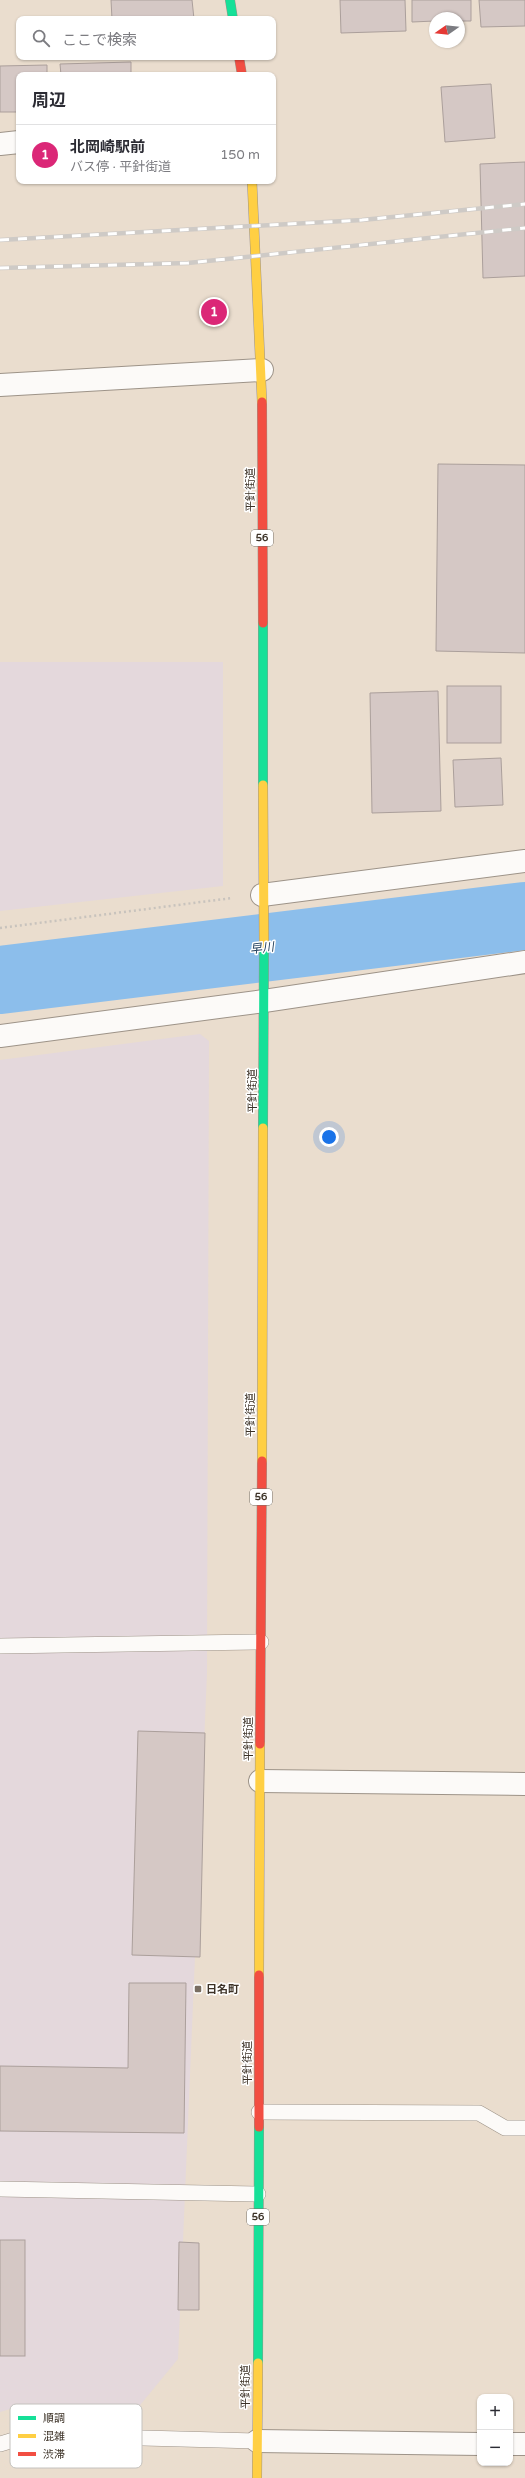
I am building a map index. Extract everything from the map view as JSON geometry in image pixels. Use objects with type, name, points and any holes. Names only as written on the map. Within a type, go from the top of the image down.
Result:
[{"type":"main road","points":[[230,0],[233,16]]},
{"type":"main road","points":[[240,60],[242,72]]},
{"type":"main road","name":"平針街道","points":[[252,184],[262,370],[262,895]]},
{"type":"main road","name":"56","points":[[262,895],[264,1001]]},
{"type":"main road","name":"平針街道","points":[[256,2478],[264,1001]]},
{"type":"street","points":[[0,144],[16,142]]},
{"type":"street","points":[[0,385],[262,370]]},
{"type":"street","points":[[262,895],[525,861]]},
{"type":"street","points":[[0,1036],[264,1001],[525,962]]},
{"type":"street","points":[[260,1781],[525,1784]]},
{"type":"street","points":[[257,2441],[477,2444]]},
{"type":"street","points":[[513,2444],[525,2444]]},
{"type":"lane","points":[[0,1646],[261,1642]]},
{"type":"lane","points":[[259,2112],[479,2113],[505,2128],[525,2128]]},
{"type":"lane","points":[[0,2189],[258,2194]]},
{"type":"lane","points":[[142,2438],[257,2441]]},
{"type":"lane","points":[[0,2444],[10,2441]]},
{"type":"path","points":[[0,928],[262,895]]},
{"type":"shaded area","points":[[0,662],[223,662],[223,886],[0,911]]},
{"type":"shaded area","points":[[200,1034],[209,1041],[207,1673],[178,2359],[141,2404],[10,2404],[10,2409],[0,2412],[0,1060]]},
{"type":"building","points":[[111,0],[192,0],[194,16],[112,16]]},
{"type":"building","points":[[340,0],[405,0],[406,31],[341,33]]},
{"type":"building","points":[[412,0],[471,0],[471,21],[465,21],[465,12],[429,12],[429,21],[412,22]]},
{"type":"building","points":[[479,0],[525,0],[525,26],[481,27]]},
{"type":"building","points":[[131,62],[131,72],[61,72],[60,64]]},
{"type":"building","points":[[47,65],[47,72],[16,72],[16,112],[0,112],[0,66]]},
{"type":"building","points":[[491,84],[495,138],[445,142],[441,87]]},
{"type":"building","points":[[525,162],[525,276],[483,278],[480,164]]},
{"type":"building","points":[[438,464],[525,465],[525,653],[436,651]]},
{"type":"building","points":[[447,686],[501,686],[501,743],[447,743]]},
{"type":"building","points":[[438,691],[441,811],[372,813],[370,693]]},
{"type":"building","points":[[501,758],[503,805],[455,807],[453,760]]},
{"type":"building","points":[[138,1731],[205,1733],[200,1957],[132,1955]]},
{"type":"building","points":[[129,1983],[186,1983],[184,2133],[0,2131],[0,2066],[128,2068]]},
{"type":"building","points":[[0,2240],[25,2240],[25,2356],[0,2356]]},
{"type":"building","points":[[179,2242],[199,2243],[199,2310],[178,2310]]},
{"type":"waterway","name":"早川","points":[[0,980],[525,916]]},
{"type":"railway","points":[[0,240],[362,220],[525,204]]},
{"type":"railway","points":[[0,268],[188,263],[525,228]]},
{"type":"traffic: fast","points":[[230,0],[233,16]]},
{"type":"traffic: fast","points":[[263,623],[263,785]]},
{"type":"traffic: fast","points":[[263,1128],[264,945]]},
{"type":"traffic: fast","points":[[258,2363],[259,2127]]},
{"type":"traffic: slow","points":[[252,184],[262,402]]},
{"type":"traffic: slow","points":[[263,785],[264,945]]},
{"type":"traffic: slow","points":[[262,1461],[263,1128]]},
{"type":"traffic: slow","points":[[259,1975],[260,1744]]},
{"type":"traffic: slow","points":[[257,2478],[258,2363]]},
{"type":"traffic: jam","points":[[240,60],[242,72]]},
{"type":"traffic: jam","points":[[262,402],[263,623]]},
{"type":"traffic: jam","points":[[260,1744],[262,1461]]},
{"type":"traffic: jam","points":[[259,1975],[259,2127]]},
{"type":"place","name":"北岡崎駅前","points":[[214,312]]},
{"type":"place","name":"日名町","points":[[198,1989]]}]
